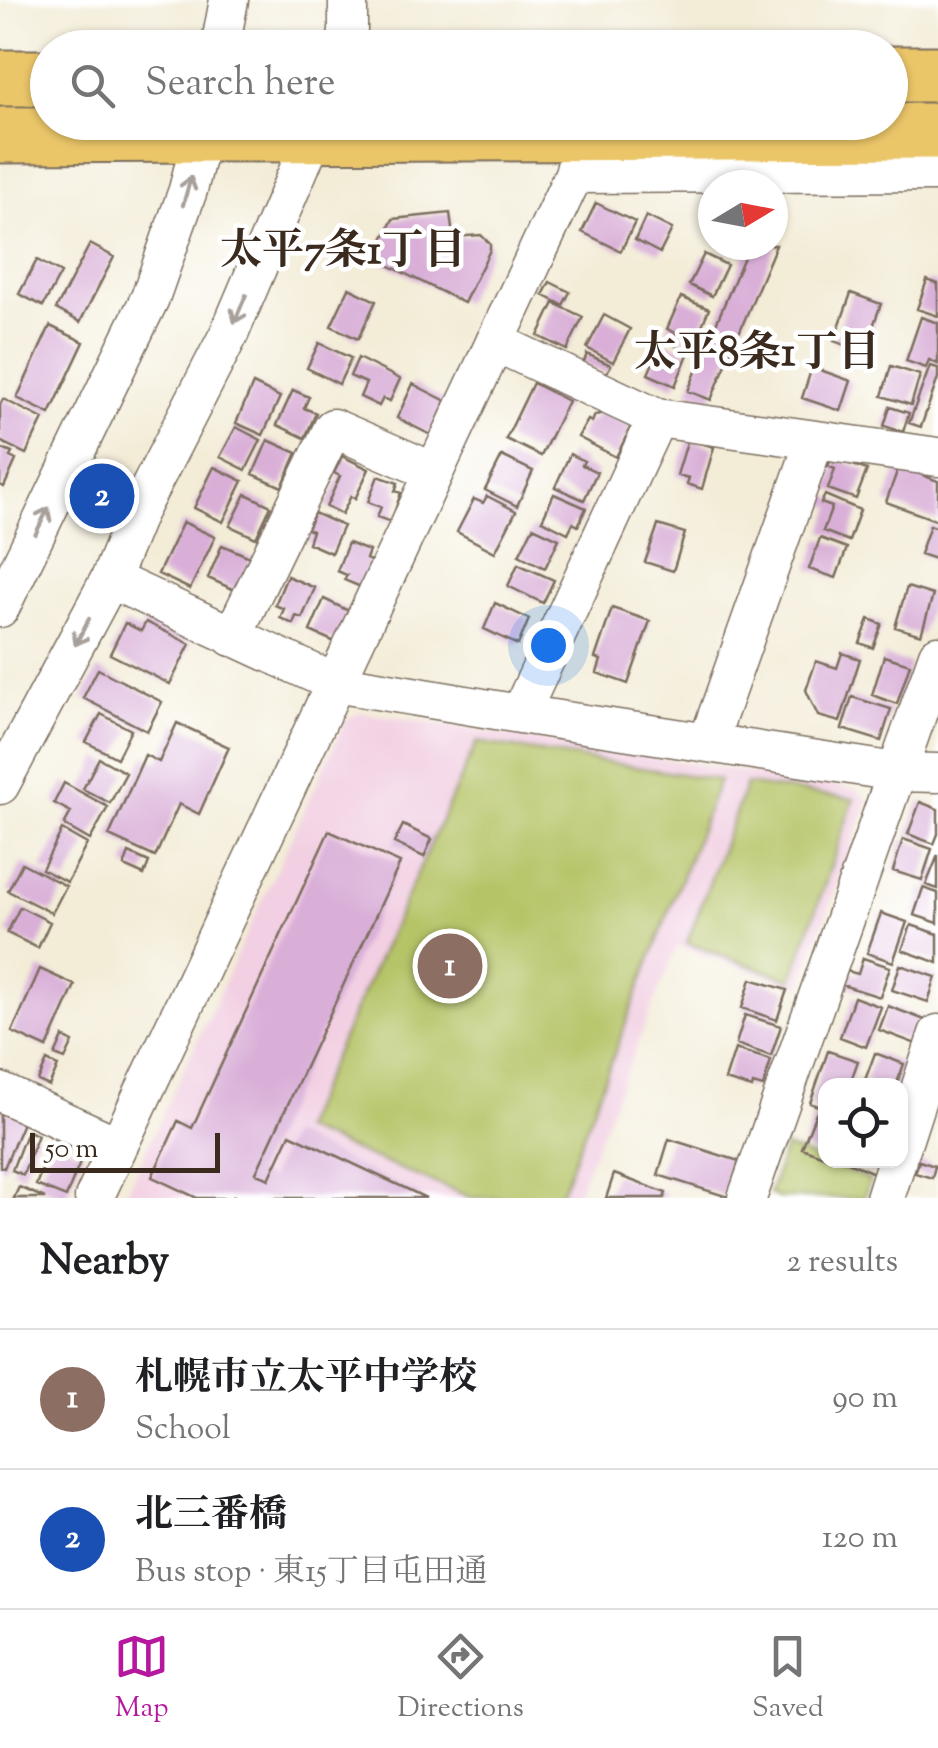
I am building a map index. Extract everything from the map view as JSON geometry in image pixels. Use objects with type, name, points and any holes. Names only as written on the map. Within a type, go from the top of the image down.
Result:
[{"type":"highway","points":[[908,74],[938,74]]},
{"type":"highway","points":[[0,78],[30,78]]},
{"type":"highway","points":[[908,133],[938,131]]},
{"type":"highway","points":[[0,135],[30,134]]},
{"type":"highway","points":[[432,140],[580,154],[798,140]]},
{"type":"street","points":[[223,30],[228,3]]},
{"type":"street","points":[[348,3],[348,30]]},
{"type":"street","points":[[0,608],[150,298],[201,140]]},
{"type":"street","points":[[0,784],[110,579],[137,513],[230,334],[311,140]]},
{"type":"street","points":[[94,1198],[580,154],[938,172]]},
{"type":"street","points":[[495,342],[657,418],[938,457]]},
{"type":"street","points":[[520,714],[657,418]]},
{"type":"street","points":[[232,637],[333,428],[434,472]]},
{"type":"street","points":[[708,742],[816,440]]},
{"type":"street","points":[[110,579],[335,683],[896,772],[938,773]]},
{"type":"street","points":[[747,1198],[938,655]]},
{"type":"street","points":[[908,1126],[938,1034]]},
{"type":"street","points":[[0,1092],[118,1146]]},
{"type":"street","points":[[885,1198],[894,1168]]},
{"type":"shaded area","points":[[359,712],[855,789],[868,800],[800,987],[677,946],[575,1198],[124,1198],[346,720]]},
{"type":"green space","points":[[477,742],[719,780],[559,1198],[472,1198],[301,1129]]},
{"type":"green space","points":[[746,784],[854,799],[792,980],[687,943]]},
{"type":"green space","points":[[785,1147],[818,1160],[818,1168],[839,1168],[870,1180],[864,1198],[779,1198],[769,1194]]},
{"type":"building","points":[[596,203],[635,222],[621,251],[582,232]]},
{"type":"building","points":[[450,213],[453,237],[481,235],[490,244],[464,303],[374,258],[393,219]]},
{"type":"building","points":[[646,216],[672,229],[660,253],[635,240]]},
{"type":"building","points":[[90,244],[114,257],[80,322],[56,309]]},
{"type":"building","points":[[37,260],[61,273],[43,306],[19,294]]},
{"type":"building","points":[[701,260],[727,265],[712,296],[689,285]]},
{"type":"building","points":[[743,260],[770,260],[711,400],[688,391]]},
{"type":"building","points":[[927,280],[938,284],[938,316],[917,309]]},
{"type":"building","points":[[550,282],[570,292],[563,305],[543,295]]},
{"type":"building","points":[[349,288],[376,301],[358,339],[331,326]]},
{"type":"building","points":[[851,293],[881,304],[864,352],[834,341]]},
{"type":"building","points":[[681,297],[709,309],[695,342],[667,329]]},
{"type":"building","points":[[554,303],[583,317],[567,350],[538,336]]},
{"type":"building","points":[[604,315],[630,329],[613,362],[587,348]]},
{"type":"building","points":[[921,317],[938,323],[938,364],[929,360],[926,368],[906,361]]},
{"type":"building","points":[[50,326],[84,342],[50,414],[17,398]]},
{"type":"building","points":[[663,340],[689,352],[675,386],[648,374]]},
{"type":"building","points":[[319,343],[351,358],[339,384],[307,368]]},
{"type":"building","points":[[587,354],[611,365],[606,374],[583,364]]},
{"type":"building","points":[[358,358],[400,379],[390,401],[383,398],[379,406],[360,397],[366,383],[350,376]]},
{"type":"building","points":[[891,366],[920,375],[911,405],[882,396]]},
{"type":"building","points":[[930,366],[938,368],[938,378],[921,427],[909,423]]},
{"type":"building","points":[[812,367],[851,381],[841,411],[802,398]]},
{"type":"building","points":[[533,383],[568,401],[541,456],[506,439]]},
{"type":"building","points":[[253,384],[280,397],[263,435],[236,423]]},
{"type":"building","points":[[413,384],[446,401],[431,435],[397,418]]},
{"type":"building","points":[[293,390],[309,397],[304,408],[316,413],[305,438],[277,425]]},
{"type":"building","points":[[3,399],[43,419],[26,454],[0,441]]},
{"type":"building","points":[[890,407],[909,413],[903,432],[884,426]]},
{"type":"building","points":[[604,413],[631,427],[616,457],[578,437],[588,420],[592,422],[595,415]]},
{"type":"building","points":[[236,427],[261,440],[246,470],[220,457]]},
{"type":"building","points":[[688,439],[714,447],[702,489],[687,484],[689,478],[677,475]]},
{"type":"building","points":[[268,440],[297,453],[282,487],[253,474]]},
{"type":"building","points":[[0,448],[12,453],[10,457],[16,460],[4,487],[0,485]]},
{"type":"building","points":[[570,454],[597,472],[584,500],[555,487]]},
{"type":"building","points":[[342,456],[369,469],[355,499],[351,496],[342,514],[326,507],[340,476],[334,473]]},
{"type":"building","points":[[502,456],[533,471],[517,506],[485,490]]},
{"type":"building","points":[[839,460],[867,470],[856,499],[828,489],[835,469],[828,466],[830,461]]},
{"type":"building","points":[[899,466],[938,481],[938,521],[886,502]]},
{"type":"building","points":[[214,467],[243,481],[223,522],[194,508]]},
{"type":"building","points":[[378,476],[398,483],[395,491],[401,493],[391,522],[377,517],[381,507],[368,502]]},
{"type":"building","points":[[246,494],[271,506],[256,538],[230,526]]},
{"type":"building","points":[[554,494],[586,508],[578,526],[573,523],[568,533],[542,520]]},
{"type":"building","points":[[825,495],[860,510],[849,541],[823,531],[832,507],[821,503]]},
{"type":"building","points":[[487,496],[516,511],[495,552],[457,532],[474,499],[483,503]]},
{"type":"building","points":[[314,513],[343,526],[331,553],[308,543],[312,531],[307,529]]},
{"type":"building","points":[[183,522],[215,537],[190,589],[158,574]]},
{"type":"building","points":[[658,525],[685,533],[673,571],[645,562]]},
{"type":"building","points":[[930,525],[938,528],[938,560],[920,554]]},
{"type":"building","points":[[533,527],[559,539],[545,568],[519,555]]},
{"type":"building","points":[[820,538],[847,548],[836,578],[809,569]]},
{"type":"building","points":[[348,543],[369,551],[366,559],[371,561],[361,587],[344,580],[347,575],[337,571]]},
{"type":"building","points":[[222,545],[252,558],[237,591],[208,578]]},
{"type":"building","points":[[518,564],[554,580],[543,603],[508,586]]},
{"type":"building","points":[[287,576],[315,588],[302,618],[296,616],[293,624],[280,618],[284,609],[275,605]]},
{"type":"building","points":[[907,587],[933,595],[921,635],[895,627]]},
{"type":"building","points":[[324,599],[349,611],[335,642],[310,631]]},
{"type":"building","points":[[495,603],[529,619],[518,645],[484,629]]},
{"type":"building","points":[[612,608],[650,621],[628,684],[597,673],[601,660],[595,658]]},
{"type":"building","points":[[869,619],[882,624],[873,648],[860,643]]},
{"type":"building","points":[[146,622],[190,644],[170,684],[110,654],[125,623],[141,631]]},
{"type":"building","points":[[842,653],[860,659],[840,722],[818,716],[806,690],[816,661],[837,668]]},
{"type":"building","points":[[884,656],[910,664],[897,704],[872,695]]},
{"type":"building","points":[[98,669],[162,702],[147,731],[83,698]]},
{"type":"building","points":[[852,697],[891,709],[881,741],[842,729]]},
{"type":"building","points":[[101,714],[131,730],[117,758],[86,742]]},
{"type":"building","points":[[177,723],[229,747],[199,814],[179,804],[155,857],[109,836],[145,755],[159,762]]},
{"type":"building","points":[[99,758],[126,773],[110,803],[83,789]]},
{"type":"building","points":[[64,783],[108,807],[90,840],[64,825],[71,812],[54,803]]},
{"type":"building","points":[[920,802],[938,809],[934,844],[908,834]]},
{"type":"building","points":[[403,825],[432,839],[424,857],[394,843]]},
{"type":"building","points":[[62,830],[87,844],[67,882],[42,869]]},
{"type":"building","points":[[329,831],[400,863],[256,1173],[269,1179],[290,1134],[426,1198],[197,1198],[152,1177],[178,1121],[192,1128]]},
{"type":"building","points":[[903,839],[932,849],[922,880],[893,871]]},
{"type":"building","points":[[129,853],[149,862],[144,875],[124,866]]},
{"type":"building","points":[[938,855],[938,889],[926,885]]},
{"type":"building","points":[[22,863],[66,886],[52,913],[8,891]]},
{"type":"building","points":[[923,888],[938,893],[938,923],[914,915]]},
{"type":"building","points":[[20,907],[50,922],[38,948],[7,933]]},
{"type":"building","points":[[881,913],[907,922],[893,962],[867,953]]},
{"type":"building","points":[[911,925],[938,934],[938,963],[902,950]]},
{"type":"building","points":[[863,958],[890,967],[880,997],[842,985],[847,971],[858,974]]},
{"type":"building","points":[[900,965],[936,977],[928,1002],[892,990]]},
{"type":"building","points":[[40,969],[75,985],[47,1048],[12,1032]]},
{"type":"building","points":[[751,979],[787,990],[777,1020],[742,1008]]},
{"type":"building","points":[[854,997],[881,1007],[866,1047],[840,1037]]},
{"type":"building","points":[[888,1006],[925,1020],[916,1044],[879,1030]]},
{"type":"building","points":[[745,1015],[781,1026],[771,1056],[736,1044]]},
{"type":"building","points":[[63,1037],[73,1042],[65,1059],[55,1055]]},
{"type":"building","points":[[735,1049],[771,1060],[763,1087],[725,1080]]},
{"type":"building","points":[[828,1051],[858,1061],[852,1078],[819,1078]]},
{"type":"building","points":[[875,1053],[904,1064],[899,1078],[866,1078]]},
{"type":"building","points":[[47,1061],[58,1066],[49,1086],[38,1081]]},
{"type":"building","points":[[818,1080],[818,1106],[810,1103]]},
{"type":"building","points":[[0,1108],[25,1118],[4,1168],[0,1167]]},
{"type":"building","points":[[816,1113],[818,1114],[818,1154],[802,1148]]},
{"type":"building","points":[[27,1131],[38,1135],[23,1175],[12,1170]]},
{"type":"building","points":[[669,1139],[739,1161],[728,1197],[658,1175]]},
{"type":"building","points":[[53,1141],[84,1153],[66,1197],[36,1185]]},
{"type":"building","points":[[919,1161],[935,1166],[932,1178],[915,1173]]},
{"type":"building","points":[[614,1174],[666,1193],[664,1198],[606,1198]]},
{"type":"building","points":[[19,1187],[45,1198],[14,1198]]},
{"type":"place","name":"北三番橋","points":[[102,496]]},
{"type":"place","name":"札幌市立太平中学校","points":[[450,966]]},
{"type":"district","name":"太平7条1丁目","points":[[343,253]]},
{"type":"district","name":"太平8条1丁目","points":[[757,355]]}]
